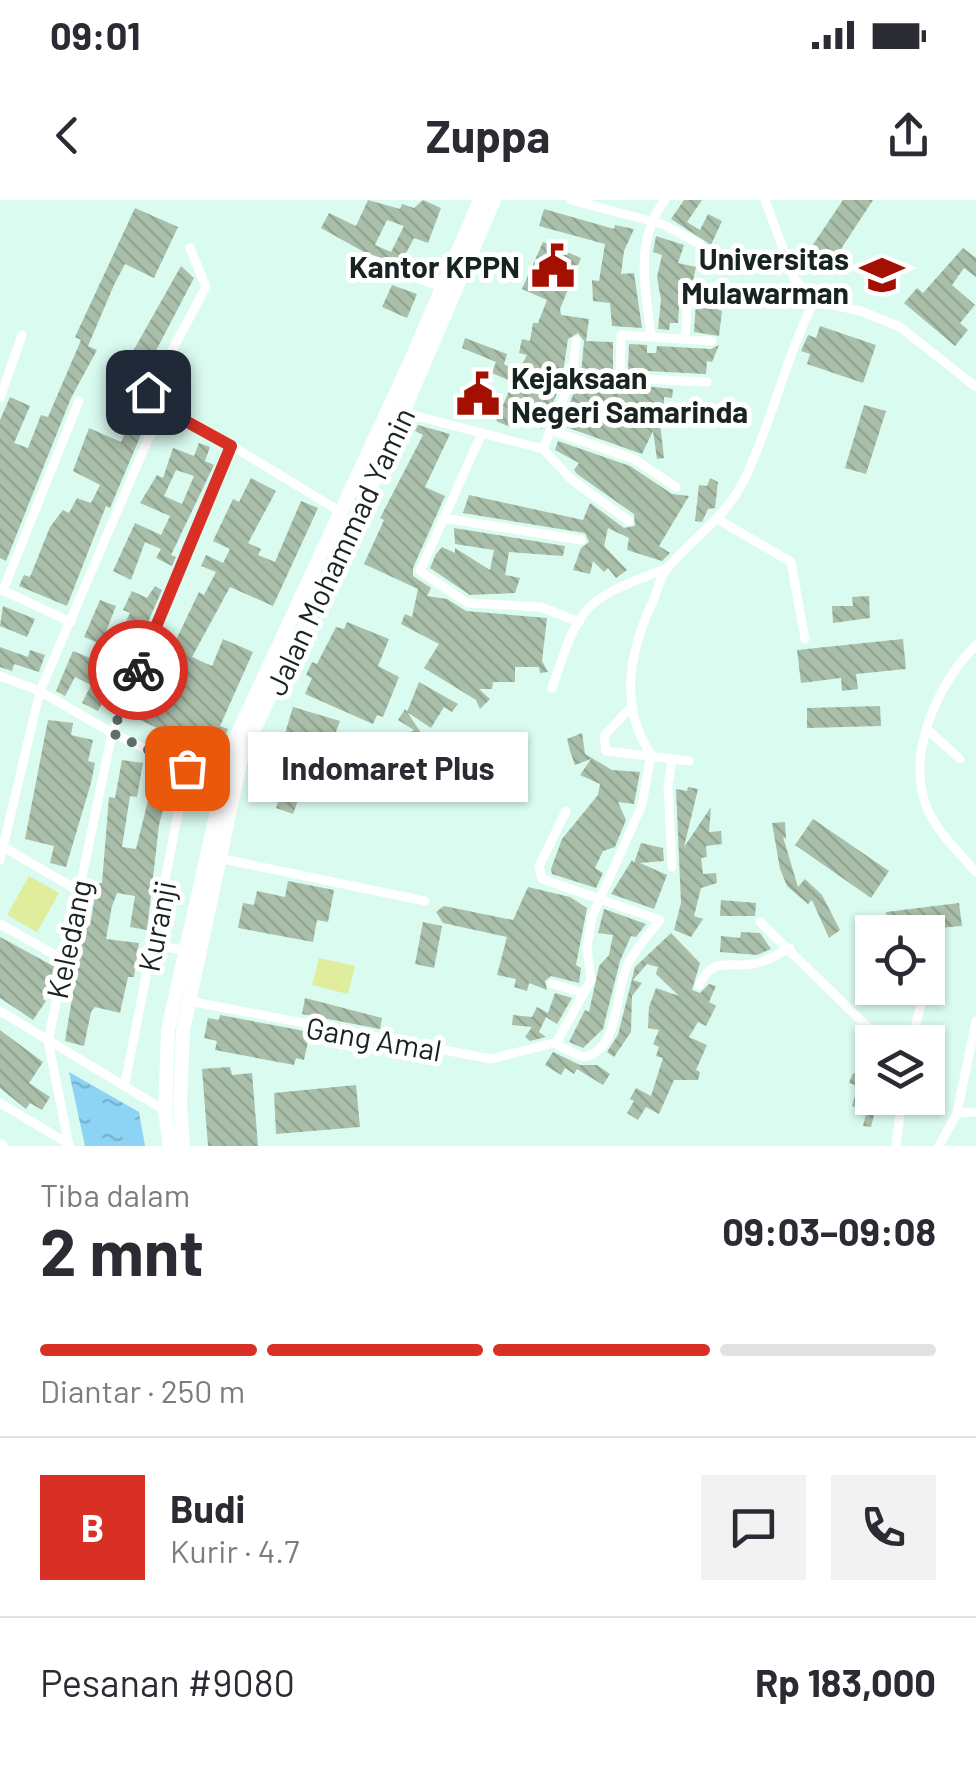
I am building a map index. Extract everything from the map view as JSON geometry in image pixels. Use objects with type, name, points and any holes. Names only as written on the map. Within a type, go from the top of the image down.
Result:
[{"type":"main road","name":"Jalan Mohammad Yamin","points":[[184,1146],[180,1054],[218,858],[231,748],[480,200]]},
{"type":"main road","name":"Jalan Mohammad Yamin","points":[[170,1146],[165,1111],[166,1042],[226,786],[405,413],[494,200]]},
{"type":"street","points":[[571,200],[650,221],[700,244]]},
{"type":"street","points":[[652,337],[642,247],[650,221],[665,200]]},
{"type":"street","points":[[765,200],[794,278],[814,301],[861,311],[900,327],[976,387]]},
{"type":"street","points":[[190,248],[206,288],[148,392],[162,408],[341,512]]},
{"type":"street","points":[[368,259],[441,287]]},
{"type":"street","points":[[685,339],[688,294]]},
{"type":"street","points":[[552,688],[578,622],[601,594],[665,569],[719,520],[746,478],[788,356],[814,301]]},
{"type":"street","points":[[0,398],[22,335]]},
{"type":"street","points":[[708,382],[620,378],[622,335],[712,341]]},
{"type":"street","points":[[544,449],[573,374],[576,341]]},
{"type":"street","points":[[71,622],[1,589],[80,401]]},
{"type":"street","points":[[0,860],[40,691],[162,408]]},
{"type":"street","points":[[405,413],[544,449],[572,480],[630,521]]},
{"type":"street","points":[[550,430],[634,458],[676,487]]},
{"type":"street","points":[[482,433],[420,571],[467,603],[541,607],[578,622]]},
{"type":"street","name":"Keledang","points":[[69,1145],[48,1040],[112,733],[231,446]]},
{"type":"street","points":[[442,518],[581,540]]},
{"type":"street","points":[[719,520],[791,562],[805,640]]},
{"type":"street","points":[[566,812],[539,874],[600,897],[660,920],[629,960],[614,1024],[597,1052],[575,1056],[558,1042],[592,969],[588,934],[600,897],[620,862],[642,805],[651,754],[641,740],[631,707],[633,645],[665,569]]},
{"type":"street","points":[[976,645],[948,682],[927,728],[921,768],[926,807],[944,837],[976,872]]},
{"type":"street","points":[[0,676],[40,691],[112,733],[226,786]]},
{"type":"street","points":[[631,707],[604,736],[603,747],[615,753],[651,754],[689,762]]},
{"type":"street","points":[[927,728],[960,759]]},
{"type":"street","points":[[672,760],[668,785],[672,867]]},
{"type":"street","name":"Kuranji","points":[[125,1083],[187,768]]},
{"type":"street","points":[[5,848],[79,891]]},
{"type":"street","points":[[218,858],[425,901]]},
{"type":"street","points":[[760,922],[866,1025]]},
{"type":"street","points":[[0,924],[64,960]]},
{"type":"street","points":[[152,944],[186,951]]},
{"type":"street","points":[[699,984],[706,971],[720,962],[756,964],[790,948]]},
{"type":"street","points":[[552,984],[584,993]]},
{"type":"street","name":"Gang Amal","points":[[189,1001],[491,1058],[558,1042]]},
{"type":"street","points":[[0,1011],[125,1083],[165,1111]]},
{"type":"street","points":[[939,1146],[957,1114],[976,1021]]},
{"type":"street","points":[[0,1103],[69,1145]]},
{"type":"street","points":[[957,1114],[976,1112]]},
{"type":"street","points":[[896,1146],[900,1115]]},
{"type":"green space","points":[[29,876],[59,893],[37,932],[7,915]]},
{"type":"green space","points":[[319,958],[355,966],[348,994],[312,985]]},
{"type":"water","points":[[69,1072],[139,1112],[145,1146],[85,1146]]},
{"type":"building","points":[[368,200],[400,209],[402,204],[414,208],[423,200],[441,208],[428,243],[414,238],[404,257],[436,270],[434,276],[364,252],[321,228],[329,213],[356,226]],"holes":[[[387,220],[404,226],[391,252],[375,245]]]},
{"type":"building","points":[[684,200],[702,200],[687,222],[700,230],[708,214],[722,221],[711,245],[671,219]]},
{"type":"building","points":[[843,200],[873,200],[824,275],[802,261]]},
{"type":"building","points":[[135,208],[178,227],[154,278],[125,264],[114,285],[88,346],[97,350],[71,398],[6,561],[0,558],[0,420],[10,397],[30,406],[14,443],[28,448],[41,415],[48,417],[81,340],[75,337]]},
{"type":"building","points":[[544,209],[614,229],[615,225],[634,229],[624,251],[621,274],[634,273],[642,328],[612,326],[610,303],[593,301],[592,280],[599,281],[605,244],[539,226]]},
{"type":"building","points":[[656,236],[684,245],[678,263],[696,267],[692,286],[680,292],[678,323],[670,323],[669,330],[658,329],[661,300],[657,277],[662,255],[653,252]]},
{"type":"building","points":[[543,242],[581,258],[561,315],[589,319],[586,341],[613,342],[613,383],[673,389],[672,398],[664,397],[664,404],[659,404],[664,406],[664,423],[660,423],[664,458],[657,459],[653,431],[642,454],[566,427],[571,418],[565,415],[581,375],[584,341],[578,333],[568,339],[562,379],[528,378],[558,391],[542,429],[514,418],[510,427],[496,421],[513,382],[492,373],[496,362],[462,348],[465,338],[507,354],[504,364],[518,372],[527,355],[519,353],[522,339],[530,341],[533,323],[538,323],[547,300],[522,289]]},
{"type":"building","points":[[963,248],[976,258],[976,277],[964,268],[952,285],[975,305],[960,323],[968,330],[955,346],[904,303],[917,288],[923,293]]},
{"type":"building","points":[[181,266],[194,278],[150,362],[132,353]]},
{"type":"building","points":[[392,285],[417,294],[407,318],[382,307]]},
{"type":"building","points":[[696,302],[722,311],[719,336],[694,332]]},
{"type":"building","points":[[820,326],[876,345],[863,383],[807,364],[810,354],[801,351],[808,335],[816,338]]},
{"type":"building","points":[[629,344],[647,345],[647,353],[656,353],[657,346],[711,349],[719,345],[712,362],[707,361],[706,374],[628,370]]},
{"type":"building","points":[[137,405],[151,411],[110,508],[106,506],[67,606],[19,586],[24,575],[30,577],[50,527],[63,510],[69,513],[77,498],[91,503],[100,485],[73,471],[89,428],[121,442]]},
{"type":"building","points":[[864,405],[886,411],[866,474],[845,468]]},
{"type":"building","points":[[418,425],[450,434],[425,487],[445,496],[413,576],[431,588],[427,596],[447,599],[466,611],[547,618],[542,661],[548,672],[540,673],[539,667],[515,667],[515,682],[493,682],[492,689],[479,689],[490,699],[480,709],[476,700],[424,668],[439,644],[401,624],[405,614],[412,617],[418,589],[364,564],[384,520],[380,518],[423,435],[415,431]]},
{"type":"building","points":[[558,441],[630,466],[672,494],[689,496],[659,546],[670,553],[662,561],[627,550],[629,538],[608,528],[604,546],[627,570],[616,578],[608,568],[604,572],[593,561],[590,574],[573,570],[581,548],[589,542],[585,533],[463,513],[469,495],[583,520],[590,503],[624,528],[635,526],[634,514],[577,474],[574,470],[579,463],[555,450]]},
{"type":"building","points":[[199,443],[210,447],[205,461],[214,465],[171,555],[176,557],[172,566],[156,558],[161,549],[145,542],[131,580],[113,571],[135,523],[161,535],[170,516],[140,503],[157,475],[163,478],[173,448],[194,456]],"holes":[[[176,470],[194,476],[182,504],[164,496]]]},
{"type":"building","points":[[251,478],[276,491],[248,543],[261,549],[258,555],[275,562],[301,501],[318,508],[273,606],[230,587],[192,657],[212,666],[223,639],[253,652],[220,726],[228,729],[224,738],[206,732],[197,749],[206,753],[200,766],[161,745],[168,733],[138,719],[199,592],[204,595],[216,572],[201,566],[206,555],[223,563],[230,549],[213,541],[233,499],[239,502]]},
{"type":"building","points":[[710,478],[718,482],[715,508],[708,509],[702,522],[695,521],[699,485],[707,486]]},
{"type":"building","points":[[454,528],[565,546],[563,556],[509,552],[505,575],[520,578],[515,593],[470,595],[430,568],[436,554],[442,547],[455,553],[455,548],[490,570],[494,550],[455,544]]},
{"type":"building","points":[[155,586],[162,590],[145,629],[98,711],[82,703],[91,685],[75,677],[65,696],[56,691],[73,651],[105,664],[130,613],[123,610],[132,591],[147,598]]},
{"type":"building","points":[[869,596],[870,618],[833,623],[832,606],[853,606],[852,597]]},
{"type":"building","points":[[100,600],[116,606],[101,644],[84,637]]},
{"type":"building","points":[[3,606],[35,619],[27,637],[0,626]]},
{"type":"building","points":[[347,622],[389,639],[378,666],[399,677],[383,717],[377,715],[373,724],[305,694],[312,678],[306,675],[312,662],[317,664],[336,627],[344,629]]},
{"type":"building","points":[[903,639],[906,669],[856,674],[858,689],[842,691],[841,678],[801,683],[797,650]]},
{"type":"building","points":[[0,647],[28,657],[30,650],[45,655],[39,672],[14,664],[12,671],[0,667]]},
{"type":"building","points":[[419,682],[458,704],[452,712],[444,707],[431,728],[407,712]]},
{"type":"building","points":[[880,706],[881,726],[807,728],[807,708]]},
{"type":"building","points":[[293,707],[340,721],[321,772],[304,737],[280,750]]},
{"type":"building","points":[[405,709],[424,737],[404,748],[399,740],[414,730],[398,720]]},
{"type":"building","points":[[48,720],[73,723],[71,735],[93,740],[88,761],[95,763],[91,783],[66,867],[50,863],[54,846],[25,839]]},
{"type":"building","points":[[582,733],[585,754],[612,770],[640,772],[634,804],[618,802],[626,820],[615,847],[603,851],[595,868],[603,873],[596,888],[552,874],[551,869],[562,839],[598,795],[600,784],[580,775],[591,759],[575,765],[570,751],[567,739]]},
{"type":"building","points":[[122,760],[143,763],[137,797],[130,796],[122,847],[136,849],[155,772],[172,775],[159,825],[147,930],[130,927],[135,896],[117,893],[112,906],[106,939],[139,943],[134,977],[128,977],[120,1013],[95,1007],[91,1012],[84,1046],[65,1041],[84,925],[90,926],[97,883],[102,883],[109,797],[115,798]]},
{"type":"building","points":[[290,762],[336,778],[331,793],[304,784],[293,814],[276,808]]},
{"type":"building","points":[[688,787],[698,789],[684,847],[711,807],[709,832],[721,831],[722,844],[706,846],[707,857],[701,858],[703,874],[716,873],[717,883],[701,888],[694,916],[703,919],[691,937],[674,930],[681,903],[676,789],[687,791]]},
{"type":"building","points":[[813,819],[889,871],[871,898],[795,845]]},
{"type":"building","points":[[785,822],[786,839],[783,837],[798,887],[805,879],[822,895],[840,930],[829,938],[812,900],[808,904],[787,886],[780,869],[772,823]]},
{"type":"building","points":[[641,843],[663,848],[664,861],[640,863],[667,875],[654,909],[611,894],[632,860],[634,863]]},
{"type":"building","points":[[288,881],[334,890],[328,922],[317,920],[313,942],[238,928],[243,903],[254,905],[257,891],[285,897]]},
{"type":"building","points":[[528,887],[570,897],[587,908],[576,965],[581,968],[579,983],[551,976],[545,981],[547,990],[529,983],[527,991],[514,987],[516,979],[497,975],[507,937],[443,923],[436,912],[444,906],[513,920]]},
{"type":"building","points":[[721,900],[756,903],[755,916],[720,916]]},
{"type":"building","points":[[959,903],[962,926],[945,927],[945,915],[886,912]]},
{"type":"building","points":[[604,909],[646,924],[636,937],[631,936],[620,961],[603,1029],[583,1048],[569,1042],[585,1010],[589,1012],[599,966],[609,955],[613,935],[598,933]]},
{"type":"building","points":[[423,922],[442,926],[434,968],[415,964]]},
{"type":"building","points":[[741,932],[760,933],[771,949],[757,955],[720,952],[721,936],[740,938]]},
{"type":"building","points":[[671,933],[700,963],[692,990],[700,993],[709,984],[716,986],[709,1002],[716,1006],[706,1026],[698,1022],[689,1037],[707,1045],[696,1070],[700,1072],[698,1080],[674,1080],[659,1114],[646,1107],[638,1120],[627,1113],[634,1101],[630,1099],[636,1088],[651,1096],[663,1058],[656,1056],[659,1047],[653,1044],[659,1030],[648,1028],[649,1007],[656,988],[679,996],[656,974],[658,967],[647,964],[633,980],[642,983],[632,996],[631,1032],[614,1057],[607,1052],[618,1035],[635,967]]},
{"type":"building","points":[[0,937],[55,967],[43,999],[46,1001],[33,1020],[0,998]]},
{"type":"building","points":[[555,993],[572,998],[557,1024],[546,1017],[539,1032],[546,1037],[530,1041],[525,1037],[532,1027],[512,1025],[513,1015],[532,1017],[537,1007],[548,1013]]},
{"type":"building","points":[[305,998],[382,1018],[380,1029],[302,1014]]},
{"type":"building","points":[[220,1015],[310,1032],[304,1060],[296,1058],[294,1065],[215,1050],[217,1041],[204,1038],[208,1018],[219,1020]]},
{"type":"building","points":[[0,1030],[43,1062],[29,1083],[50,1097],[42,1110],[30,1103],[26,1109],[0,1088]]},
{"type":"building","points":[[553,1052],[580,1065],[597,1065],[610,1074],[603,1085],[577,1069],[574,1074],[565,1068],[561,1075],[545,1065]]},
{"type":"building","points":[[230,1067],[232,1075],[252,1073],[258,1146],[208,1146],[202,1069]]},
{"type":"building","points":[[356,1085],[360,1127],[276,1134],[274,1093]]},
{"type":"building","points":[[866,1115],[874,1115],[871,1127],[863,1126]]},
{"type":"way so far","points":[[138,670],[112,733],[187,768]]},
{"type":"place","name":"Kantor KPPN","points":[[553,266]]},
{"type":"place","name":"Universitas Mulawarman","points":[[882,275]]},
{"type":"place","name":"Kejaksaan Negeri Samarinda","points":[[478,394]]},
{"type":"place","name":"Indomaret Plus","points":[[187,768]]},
{"type":"route","points":[[138,670],[231,446],[162,408],[148,392]]}]
